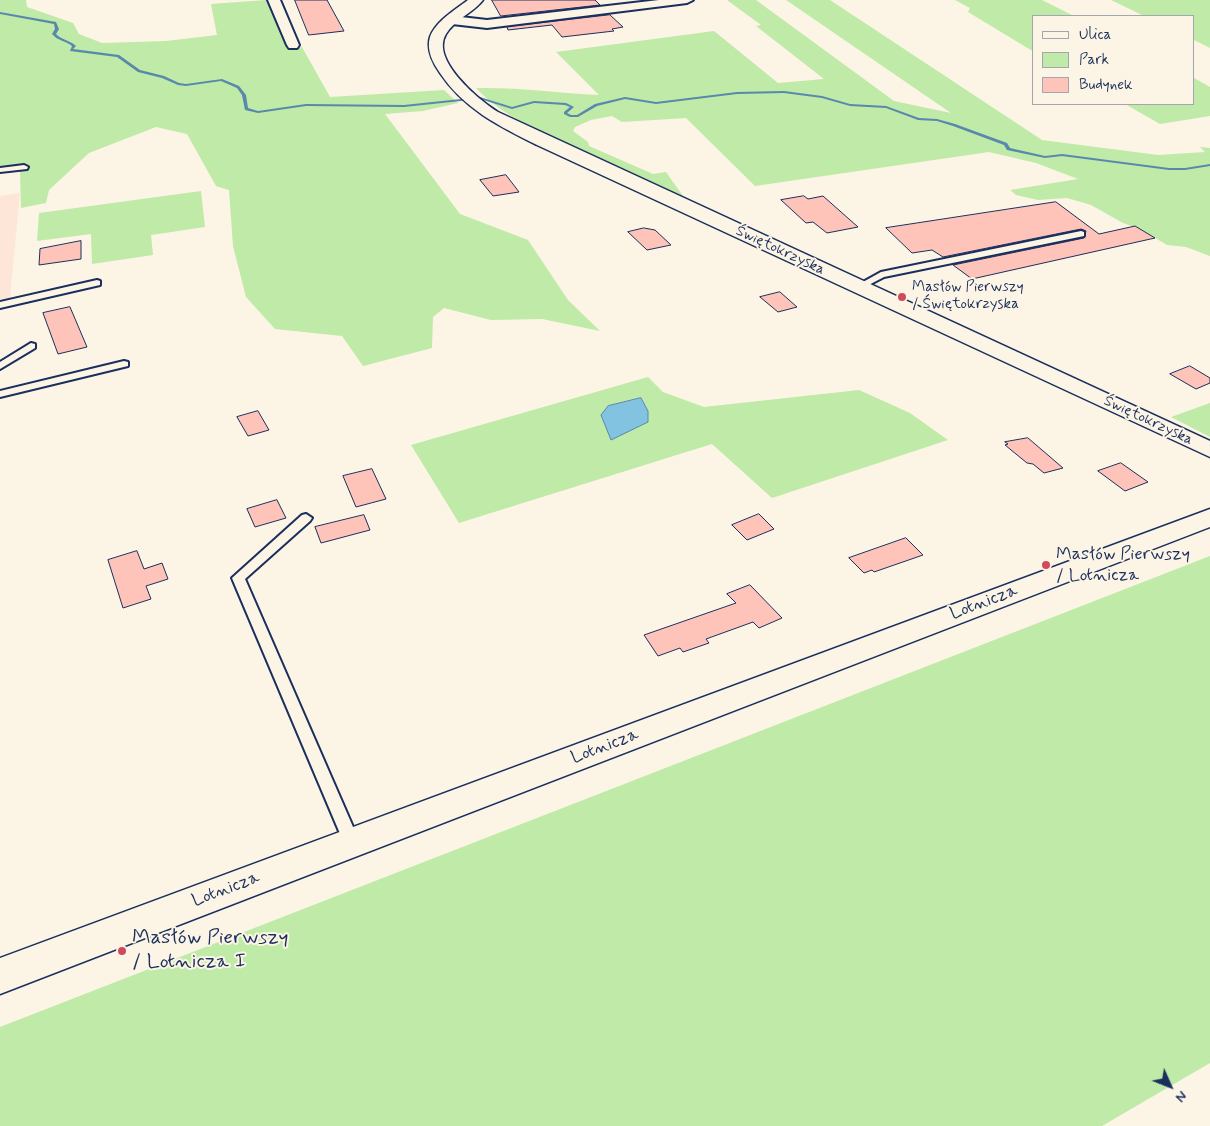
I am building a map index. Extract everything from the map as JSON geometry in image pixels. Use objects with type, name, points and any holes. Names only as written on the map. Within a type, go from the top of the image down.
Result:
[{"type":"street","points":[[274,0],[292,44]]},
{"type":"street","name":"Świętokrzyska","points":[[476,0],[452,20],[437,38],[436,56],[449,75],[470,98],[490,114],[535,137],[1210,450]]},
{"type":"street","points":[[452,20],[487,24],[687,0]]},
{"type":"street","name":"Lotnicza","points":[[0,976],[1210,517]]},
{"type":"lane","points":[[0,170],[24,167]]},
{"type":"lane","points":[[859,287],[881,275],[1081,234]]},
{"type":"lane","points":[[0,305],[97,283]]},
{"type":"lane","points":[[0,366],[31,346]]},
{"type":"lane","points":[[0,394],[124,364]]},
{"type":"lane","points":[[306,518],[238,578],[352,843]]},
{"type":"shaded area","points":[[20,193],[10,298],[0,299],[0,196]]},
{"type":"green space","points":[[0,0],[26,0],[27,7],[73,23],[79,34],[102,43],[166,41],[217,35],[211,4],[266,0],[287,48],[302,47],[330,97],[444,90],[458,103],[423,111],[385,114],[460,214],[528,240],[568,300],[600,331],[542,319],[491,320],[444,308],[433,317],[432,348],[363,366],[342,336],[275,329],[246,297],[233,246],[229,190],[216,186],[187,134],[156,127],[89,153],[49,190],[46,203],[21,208],[20,170],[0,172]]},
{"type":"green space","points":[[727,0],[756,0],[894,101],[951,113],[786,0],[830,0],[1042,140],[1158,155],[1205,152],[1200,147],[1210,148],[1210,256],[1186,247],[1167,245],[1140,229],[1123,223],[1091,205],[1067,198],[1038,200],[1016,195],[1010,190],[1078,179],[1036,163],[989,152],[755,186],[686,118],[622,122],[612,116],[591,120],[575,127],[573,131],[588,142],[589,146],[653,174],[666,172],[683,196],[524,123],[499,108],[476,88],[522,89],[599,95],[556,52],[714,31],[778,83],[824,79],[756,26],[761,25]]},
{"type":"green space","points":[[955,0],[1042,0],[1072,15],[1032,15],[1032,51],[968,12],[970,8]]},
{"type":"green space","points":[[1111,0],[1210,0],[1210,48],[1195,40],[1195,15],[1142,15]]},
{"type":"green space","points":[[1195,79],[1210,87],[1210,116],[1160,124],[1127,105],[1195,105]]},
{"type":"green space","points":[[201,191],[205,227],[151,235],[153,255],[92,264],[91,234],[37,241],[39,213]]},
{"type":"green space","points":[[648,377],[663,392],[704,407],[859,390],[910,413],[948,440],[772,498],[712,444],[459,523],[411,445]]},
{"type":"green space","points":[[1210,403],[1210,437],[1171,417]]},
{"type":"green space","points":[[1210,556],[1210,1063],[1102,1126],[0,1126],[0,1027]]},
{"type":"water","points":[[641,398],[648,411],[648,422],[611,440],[601,415],[608,406]]},
{"type":"building","points":[[295,0],[327,0],[344,31],[309,35]]},
{"type":"building","points":[[492,0],[595,0],[600,5],[501,16]]},
{"type":"building","points":[[610,15],[623,27],[612,29],[614,31],[562,37],[552,25],[508,30],[507,27]]},
{"type":"building","points":[[506,175],[519,192],[493,196],[480,180]]},
{"type":"building","points":[[804,196],[808,199],[823,196],[858,227],[827,233],[813,222],[806,223],[781,200]]},
{"type":"building","points":[[1056,202],[1099,234],[1135,226],[1155,238],[972,279],[953,265],[1084,238],[1086,231],[1081,229],[943,257],[932,250],[912,253],[886,228]]},
{"type":"building","points":[[644,228],[655,230],[671,245],[647,250],[628,232]]},
{"type":"building","points":[[81,241],[81,259],[39,265],[40,249]]},
{"type":"building","points":[[780,292],[797,307],[778,312],[760,297]]},
{"type":"building","points":[[70,307],[87,347],[58,354],[43,313]]},
{"type":"building","points":[[1190,366],[1210,378],[1210,383],[1196,389],[1170,374]]},
{"type":"building","points":[[258,411],[269,430],[248,436],[237,417]]},
{"type":"building","points":[[1028,438],[1063,468],[1044,473],[1033,464],[1027,463],[1005,445],[1008,444],[1005,442]]},
{"type":"building","points":[[1121,463],[1148,482],[1125,491],[1098,471]]},
{"type":"building","points":[[372,469],[386,499],[356,507],[343,476]]},
{"type":"building","points":[[277,500],[286,518],[255,527],[247,509]]},
{"type":"building","points":[[759,514],[774,529],[747,540],[732,525]]},
{"type":"building","points":[[364,515],[370,530],[321,543],[315,527]]},
{"type":"building","points":[[906,538],[923,555],[874,572],[872,570],[864,573],[849,558]]},
{"type":"building","points":[[137,551],[144,569],[162,563],[168,579],[146,586],[151,599],[123,608],[108,560]]},
{"type":"building","points":[[750,585],[782,618],[759,628],[753,622],[706,639],[709,643],[683,652],[680,648],[658,656],[644,635],[736,603],[727,594]]},
{"type":"waterway","points":[[0,13],[55,23],[57,29],[54,34],[56,37],[74,46],[71,50],[118,56],[139,71],[163,77],[178,84],[186,85],[221,80],[238,87],[244,95],[246,109],[258,112],[306,105],[404,106],[480,98],[512,108],[534,102],[566,104],[572,107],[565,113],[570,116],[578,116],[596,105],[625,98],[656,103],[737,93],[784,92],[822,97],[850,105],[886,107],[919,119],[937,120],[954,125],[1006,144],[1008,149],[1045,157],[1062,155],[1169,169],[1185,169],[1210,165]]},
{"type":"place","name":"Masłów Pierwszy / Świętokrzyska","points":[[902,297]]},
{"type":"place","name":"Masłów Pierwszy / Lotnicza","points":[[1046,565]]},
{"type":"place","name":"Masłów Pierwszy / Lotnicza I","points":[[122,951]]}]
